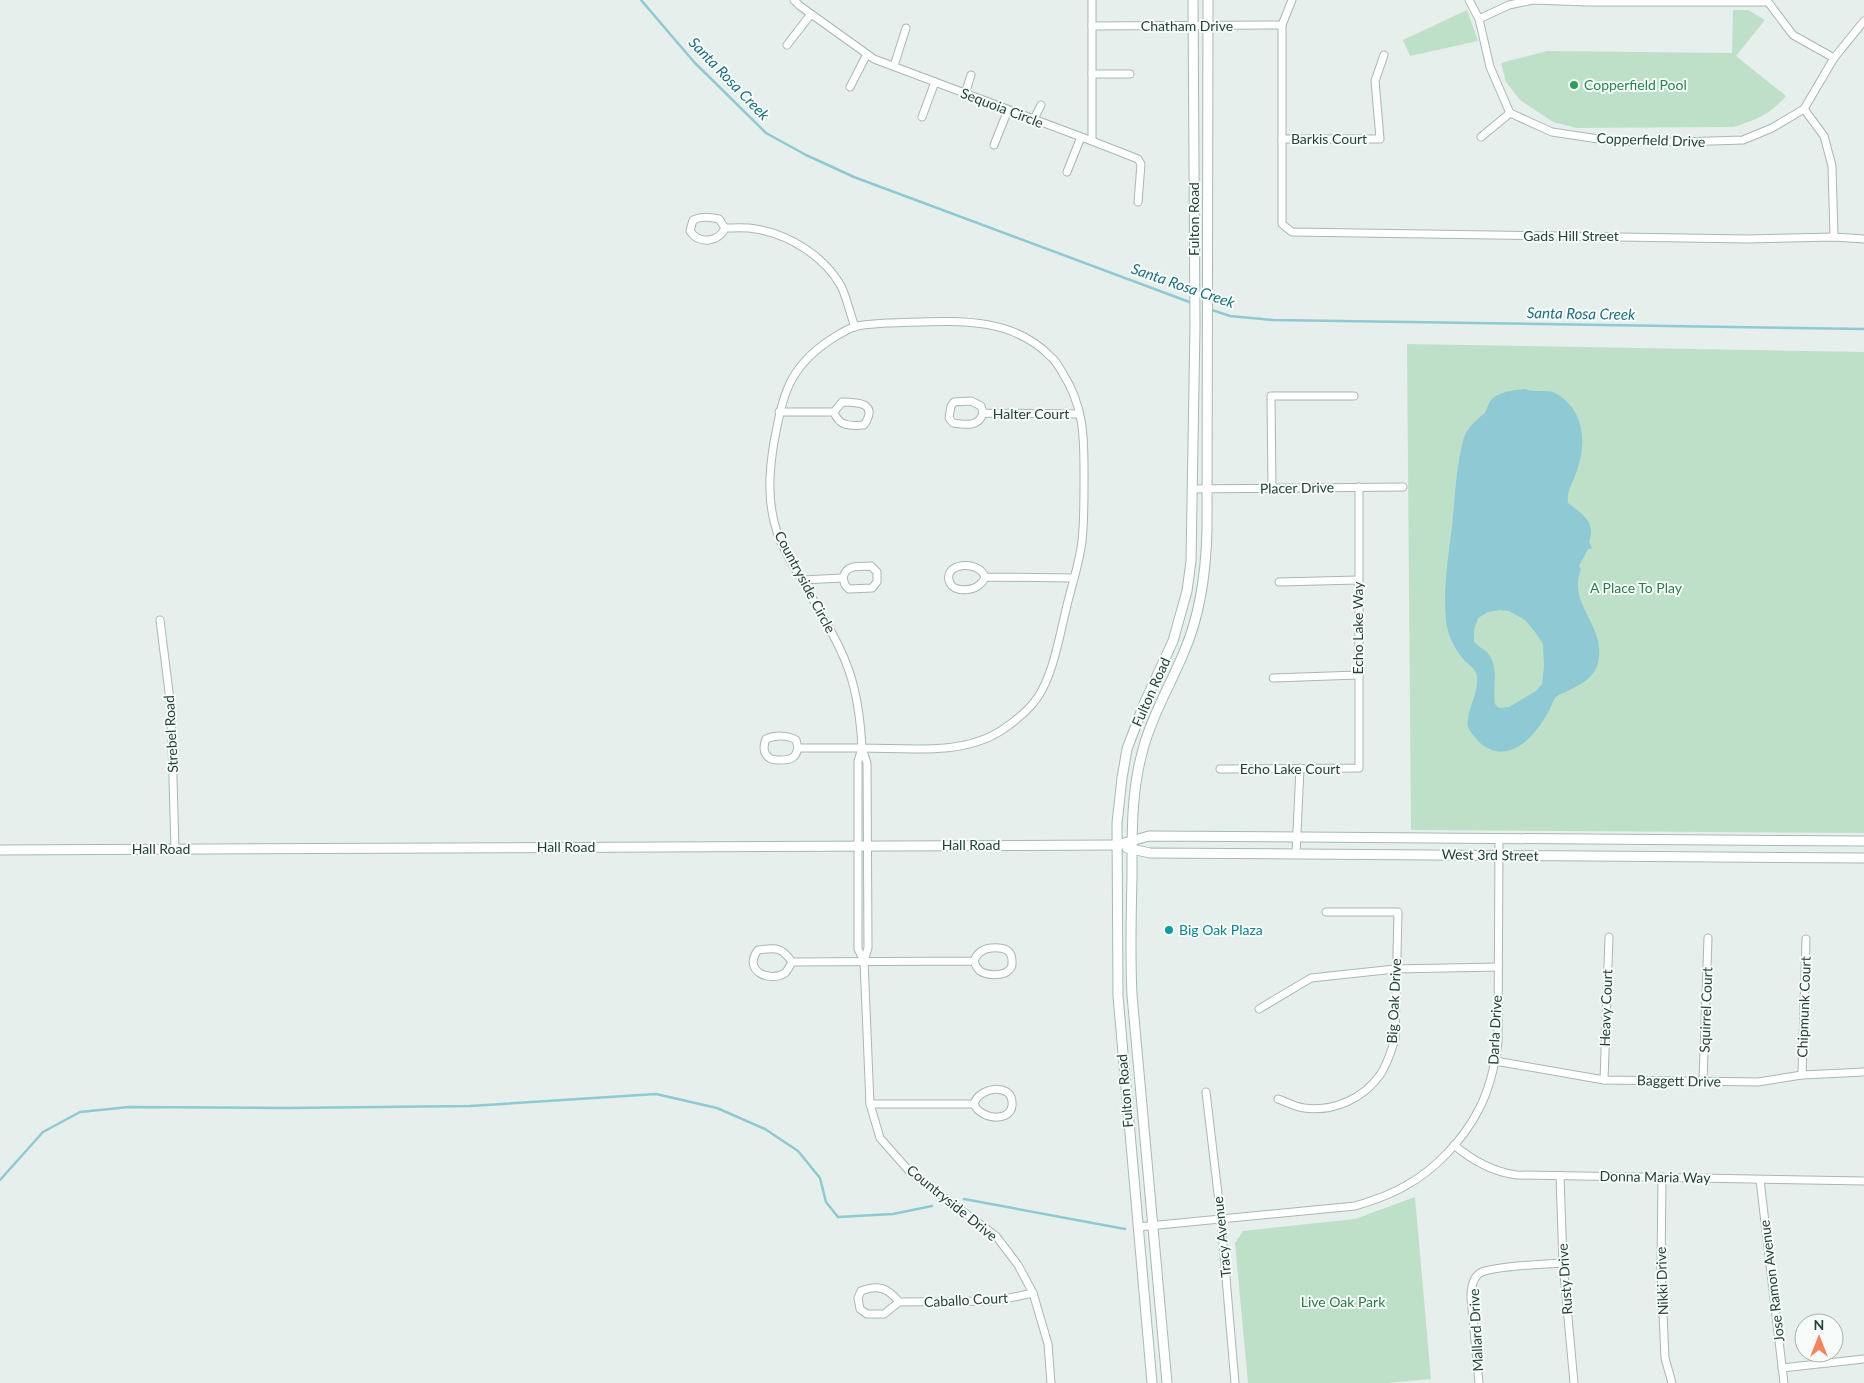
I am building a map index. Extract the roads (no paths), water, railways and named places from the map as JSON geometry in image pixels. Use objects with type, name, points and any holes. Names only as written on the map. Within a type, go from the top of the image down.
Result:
[{"type":"main road","name":"Fulton Road","points":[[1152,1383],[1118,996],[1117,845],[1119,793],[1128,749],[1144,704],[1173,641],[1187,591],[1192,547],[1194,326],[1193,0]]},
{"type":"main road","name":"Fulton Road","points":[[1167,1383],[1132,995],[1130,958],[1132,845],[1134,795],[1144,746],[1157,710],[1184,652],[1200,602],[1207,547],[1208,0]]},
{"type":"main road","name":"West 3rd Street","points":[[1132,845],[1149,836],[1864,841]]},
{"type":"main road","name":"West 3rd Street","points":[[1117,845],[1132,845],[1150,853],[1864,858]]},
{"type":"main road","name":"Hall Road","points":[[0,850],[1117,845]]},
{"type":"street","name":"Sequoia Circle","points":[[794,0],[874,59],[1138,158],[1140,164],[1138,202]]},
{"type":"street","points":[[1092,0],[1092,141]]},
{"type":"street","points":[[1282,138],[1282,25],[1292,0]]},
{"type":"street","points":[[1469,0],[1479,19],[1490,67],[1510,112],[1481,137]]},
{"type":"street","points":[[1479,19],[1509,5],[1534,0],[1768,1],[1793,35],[1834,58]]},
{"type":"street","points":[[786,45],[811,14]]},
{"type":"street","name":"Copperfield Drive","points":[[1510,112],[1552,132],[1612,141],[1680,142],[1743,140],[1772,128],[1804,109],[1834,58],[1864,21]]},
{"type":"street","name":"Chatham Drive","points":[[1092,26],[1282,25]]},
{"type":"street","points":[[894,66],[906,28]]},
{"type":"street","points":[[850,87],[867,54]]},
{"type":"street","name":"Barkis Court","points":[[1282,138],[1380,139],[1375,81],[1384,55]]},
{"type":"street","points":[[1092,74],[1130,74]]},
{"type":"street","points":[[965,94],[971,75]]},
{"type":"street","points":[[922,118],[935,82]]},
{"type":"street","points":[[1034,119],[1041,105]]},
{"type":"street","points":[[1804,109],[1824,136],[1832,166],[1834,237]]},
{"type":"street","points":[[994,145],[1008,110]]},
{"type":"street","points":[[1067,172],[1081,137]]},
{"type":"street","name":"Gads Hill Street","points":[[1282,138],[1282,224],[1292,232],[1747,239],[1834,237],[1864,239]]},
{"type":"street","points":[[700,217],[719,219],[725,228],[722,234],[714,239],[701,240],[694,237],[690,231],[690,225],[693,220],[700,217]]},
{"type":"street","points":[[725,228],[754,229],[769,232],[786,238],[817,258],[841,286],[855,327]]},
{"type":"street","name":"Countryside Circle","points":[[984,322],[1004,328],[1022,334],[1053,358],[1077,400],[1084,440],[1082,542],[1057,646],[1047,679],[1037,697],[1014,721],[989,738],[972,744],[951,747],[862,748],[860,716],[854,686],[846,663],[832,632],[777,532],[769,491],[771,459],[783,397],[805,359],[837,336],[855,327],[887,323],[984,322]]},
{"type":"street","points":[[1272,489],[1271,396],[1354,396]]},
{"type":"street","points":[[842,402],[860,402],[866,406],[869,416],[864,425],[849,426],[841,424],[836,420],[834,412],[842,402]]},
{"type":"street","name":"Halter Court","points":[[954,402],[976,402],[981,406],[983,413],[980,421],[975,424],[953,423],[949,418],[951,406],[954,402]]},
{"type":"street","points":[[780,412],[834,412]]},
{"type":"street","name":"Halter Court","points":[[983,413],[1080,414]]},
{"type":"street","name":"Echo Lake Way","points":[[1359,487],[1359,768]]},
{"type":"street","name":"Placer Drive","points":[[1192,489],[1402,487]]},
{"type":"street","points":[[870,566],[877,572],[878,582],[872,588],[850,589],[845,585],[843,578],[844,572],[849,568],[870,566]]},
{"type":"street","points":[[976,566],[983,570],[985,576],[981,584],[975,588],[958,589],[954,588],[950,583],[949,575],[951,570],[956,567],[976,566]]},
{"type":"street","points":[[985,576],[1073,578]]},
{"type":"street","points":[[802,580],[843,578]]},
{"type":"street","points":[[1279,582],[1358,580]]},
{"type":"street","name":"Strebel Road","points":[[160,620],[172,708],[175,849]]},
{"type":"street","points":[[1273,678],[1358,675]]},
{"type":"street","points":[[772,736],[791,737],[796,740],[798,748],[795,756],[790,759],[775,760],[767,757],[764,753],[766,739],[772,736]]},
{"type":"street","points":[[798,748],[862,748]]},
{"type":"street","name":"Countryside Drive","points":[[862,748],[858,761],[857,846],[858,949],[864,961]]},
{"type":"street","name":"Countryside Drive","points":[[862,748],[867,763],[868,948],[864,961],[870,1104],[880,1138],[910,1172],[996,1236],[1018,1265],[1033,1293],[1048,1344],[1051,1383]]},
{"type":"street","points":[[1296,854],[1300,768]]},
{"type":"street","name":"Echo Lake Court","points":[[1220,769],[1359,768]]},
{"type":"street","name":"Darla Drive","points":[[1138,1227],[1340,1208],[1372,1200],[1405,1186],[1421,1176],[1454,1145],[1479,1110],[1492,1076],[1498,1042],[1499,838]]},
{"type":"street","name":"Big Oak Drive","points":[[1278,1099],[1303,1108],[1330,1108],[1349,1101],[1365,1090],[1379,1076],[1388,1060],[1395,1039],[1395,969],[1398,912],[1326,912]]},
{"type":"street","name":"Heavy Court","points":[[1604,1080],[1609,937]]},
{"type":"street","name":"Squirrel Court","points":[[1703,1081],[1708,938]]},
{"type":"street","name":"Chipmunk Court","points":[[1802,1075],[1806,939]]},
{"type":"street","points":[[991,948],[1008,950],[1011,952],[1012,967],[1008,971],[994,974],[981,972],[974,961],[976,955],[981,951],[991,948]]},
{"type":"street","points":[[772,949],[781,949],[792,962],[785,973],[778,975],[759,974],[755,970],[753,963],[754,954],[758,950],[772,949]]},
{"type":"street","points":[[792,962],[974,961]]},
{"type":"street","points":[[1259,1009],[1311,978],[1395,969],[1498,967]]},
{"type":"street","name":"Baggett Drive","points":[[1495,1061],[1604,1080],[1758,1082],[1802,1075],[1864,1072]]},
{"type":"street","points":[[992,1090],[1006,1092],[1011,1096],[1012,1109],[1005,1116],[986,1116],[976,1109],[974,1104],[979,1095],[992,1090]]},
{"type":"street","name":"Tracy Avenue","points":[[1206,1092],[1221,1219],[1235,1383]]},
{"type":"street","points":[[870,1104],[974,1104]]},
{"type":"street","name":"Donna Maria Way","points":[[1454,1145],[1474,1160],[1498,1171],[1527,1175],[1864,1181]]},
{"type":"street","name":"Rusty Drive","points":[[1560,1176],[1563,1263],[1574,1383]]},
{"type":"street","name":"Nikki Drive","points":[[1662,1177],[1661,1269],[1663,1318],[1665,1358],[1672,1383]]},
{"type":"street","name":"Jose Ramon Avenue","points":[[1760,1180],[1784,1383]]},
{"type":"street","name":"Mallard Drive","points":[[1479,1383],[1471,1298],[1472,1287],[1476,1277],[1480,1273],[1491,1269],[1563,1263]]},
{"type":"street","name":"Caballo Court","points":[[899,1302],[886,1289],[876,1288],[861,1291],[858,1298],[860,1309],[867,1314],[884,1314],[899,1302],[995,1300],[1033,1293]]},
{"type":"street","points":[[1782,1368],[1864,1359]]},
{"type":"water","points":[[1525,389],[1548,391],[1564,399],[1572,407],[1580,426],[1582,436],[1581,457],[1577,472],[1569,489],[1568,503],[1587,519],[1591,529],[1589,542],[1592,548],[1588,549],[1579,566],[1581,569],[1578,582],[1579,594],[1597,637],[1598,663],[1590,677],[1556,697],[1545,718],[1534,733],[1520,746],[1512,750],[1495,751],[1481,744],[1468,727],[1477,676],[1474,669],[1458,652],[1448,632],[1445,609],[1446,585],[1457,470],[1464,437],[1471,425],[1485,412],[1492,399],[1505,392]],"holes":[[[1509,611],[1525,620],[1543,644],[1544,666],[1542,684],[1536,691],[1509,707],[1499,708],[1495,704],[1494,697],[1495,677],[1493,664],[1487,652],[1474,642],[1474,630],[1478,618],[1488,612]]]},
{"type":"waterway","name":"Santa Rosa Creek","points":[[641,0],[694,62],[766,133],[806,155],[854,177],[1192,303]]},
{"type":"waterway","name":"Santa Rosa Creek","points":[[1209,309],[1230,316],[1273,320],[1864,329]]},
{"type":"waterway","points":[[0,1180],[43,1132],[80,1112],[129,1107],[470,1106],[656,1094],[717,1108],[765,1129],[798,1151],[820,1178],[826,1202],[838,1217],[893,1214],[932,1206]]},
{"type":"waterway","points":[[964,1199],[1125,1229]]},
{"type":"place","name":"Copperfield Pool","points":[[1574,85]]},
{"type":"place","name":"Big Oak Plaza","points":[[1169,930]]},
{"type":"park label","name":"A Place To Play","points":[[1636,588]]},
{"type":"park label","name":"Live Oak Park","points":[[1343,1302]]}]
